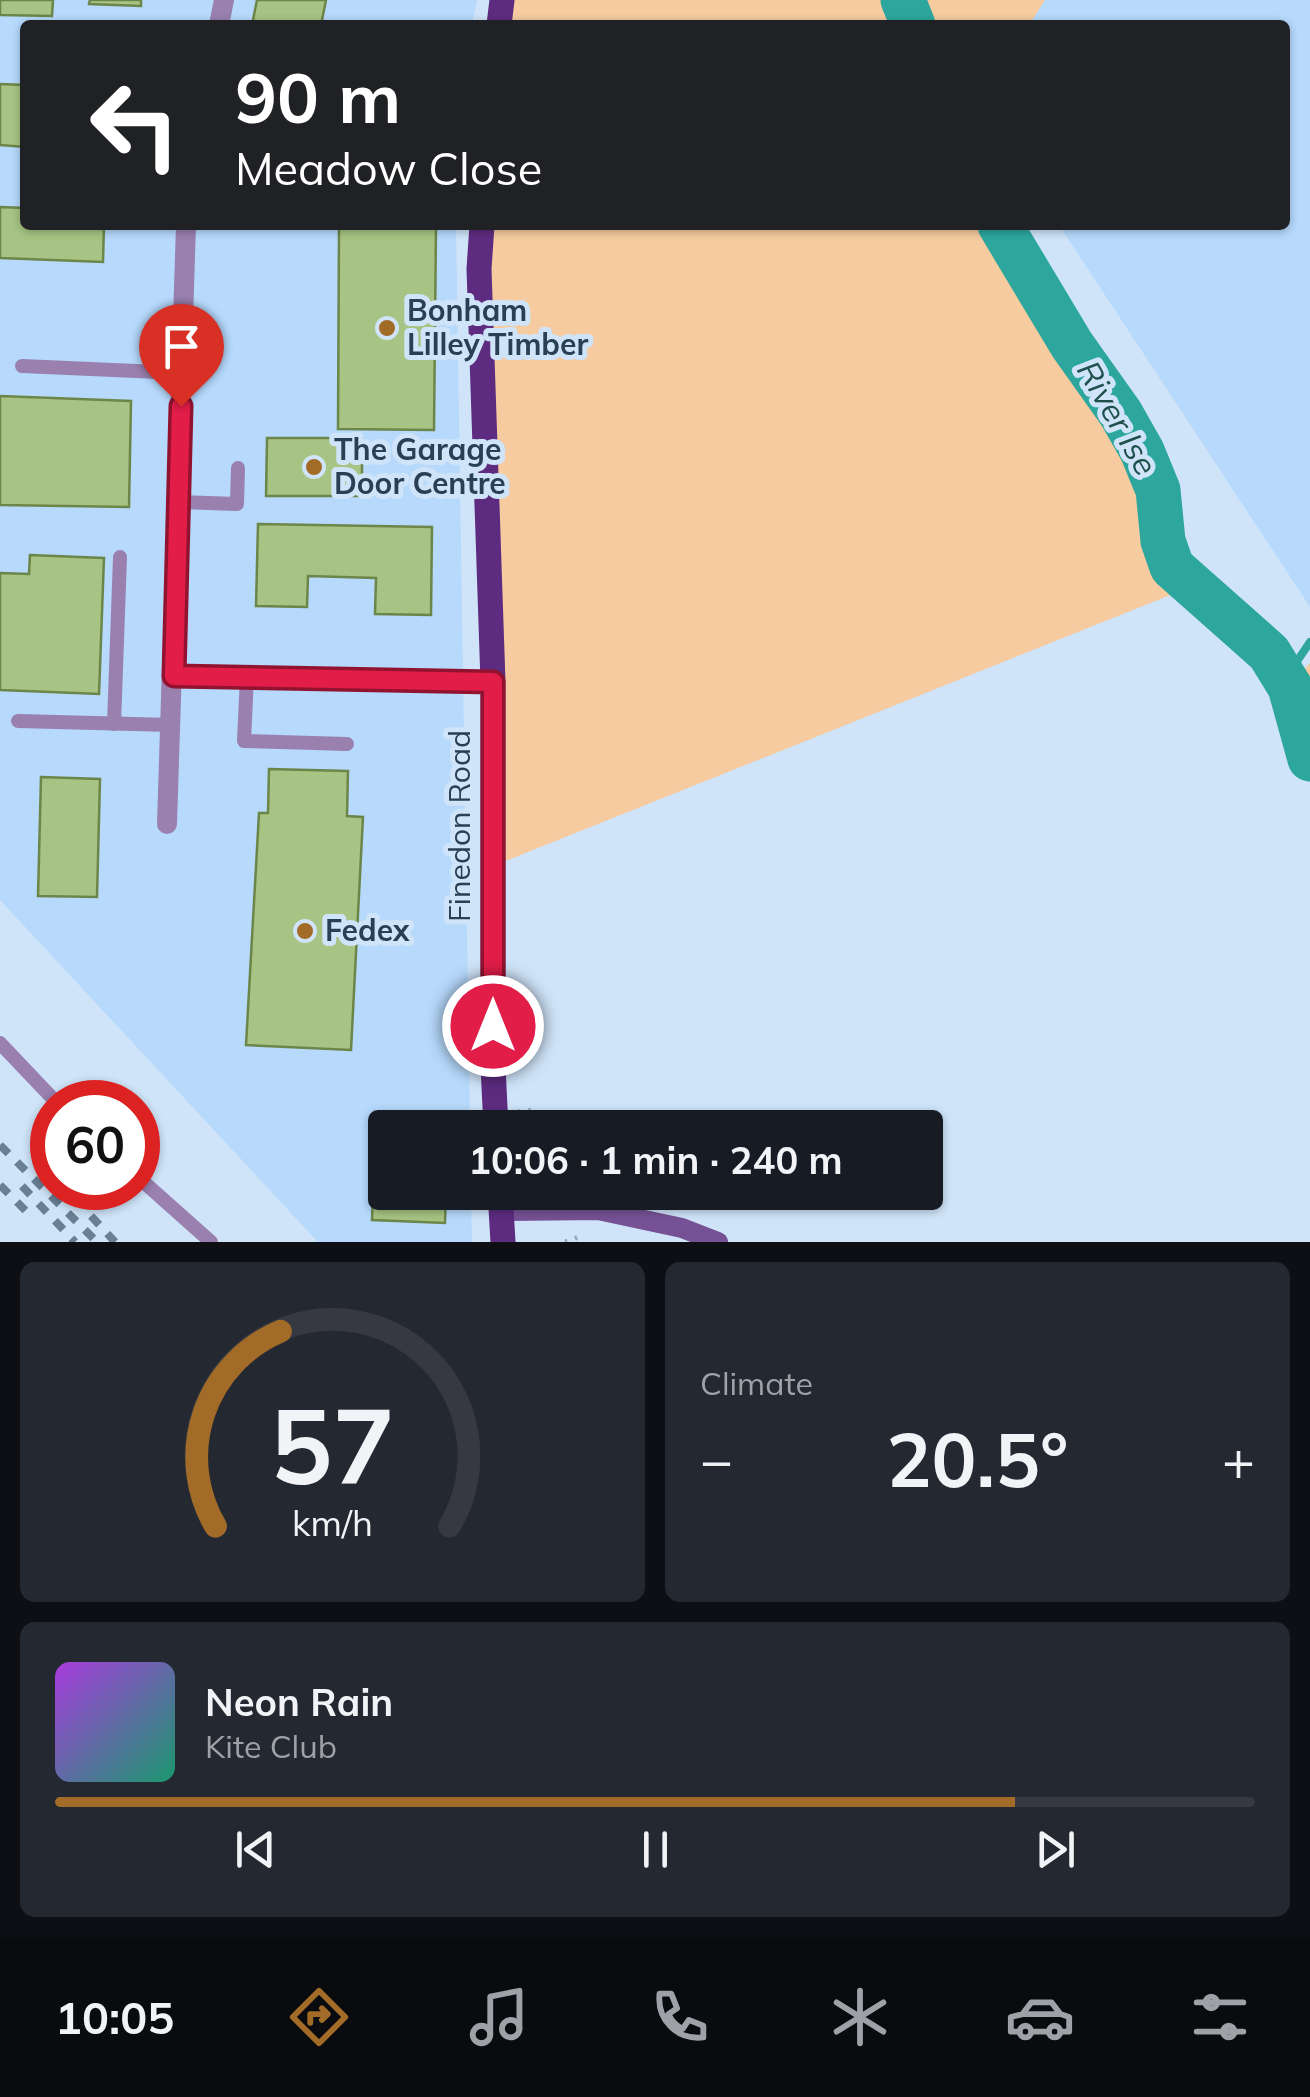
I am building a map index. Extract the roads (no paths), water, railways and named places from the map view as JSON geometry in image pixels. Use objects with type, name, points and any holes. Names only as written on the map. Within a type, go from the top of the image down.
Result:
[{"type":"main road","name":"Finedon Road","points":[[482,230],[478,269],[493,682],[495,1110]]},
{"type":"main road","points":[[500,1210],[502,1242]]},
{"type":"street","points":[[168,824],[186,230]]},
{"type":"street","points":[[174,676],[493,682]]},
{"type":"street","points":[[598,1210],[682,1228],[718,1242]]},
{"type":"lane","points":[[22,366],[182,373]]},
{"type":"lane","points":[[179,502],[237,504],[238,468]]},
{"type":"lane","points":[[114,724],[120,557]]},
{"type":"lane","points":[[247,677],[244,741],[347,744]]},
{"type":"lane","points":[[18,721],[172,725]]},
{"type":"lane","points":[[0,1043],[35,1080]]},
{"type":"lane","points":[[160,1196],[211,1242]]},
{"type":"waterway","name":"River Ise","points":[[903,0],[911,20]]},
{"type":"waterway","name":"River Ise","points":[[1003,230],[1142,451],[1158,490],[1163,541],[1172,567],[1269,653],[1290,687],[1310,759]]},
{"type":"waterway","points":[[1285,679],[1310,642]]},
{"type":"railway","points":[[0,1145],[97,1242]]},
{"type":"railway","points":[[0,1185],[28,1213]]},
{"type":"railway","points":[[22,1186],[75,1242]]},
{"type":"railway","points":[[91,1216],[115,1242]]},
{"type":"place","name":"Bonham Lilley Timber","points":[[387,328]]},
{"type":"place","name":"The Garage Door Centre","points":[[314,467]]},
{"type":"place","name":"Fedex","points":[[305,931]]}]
